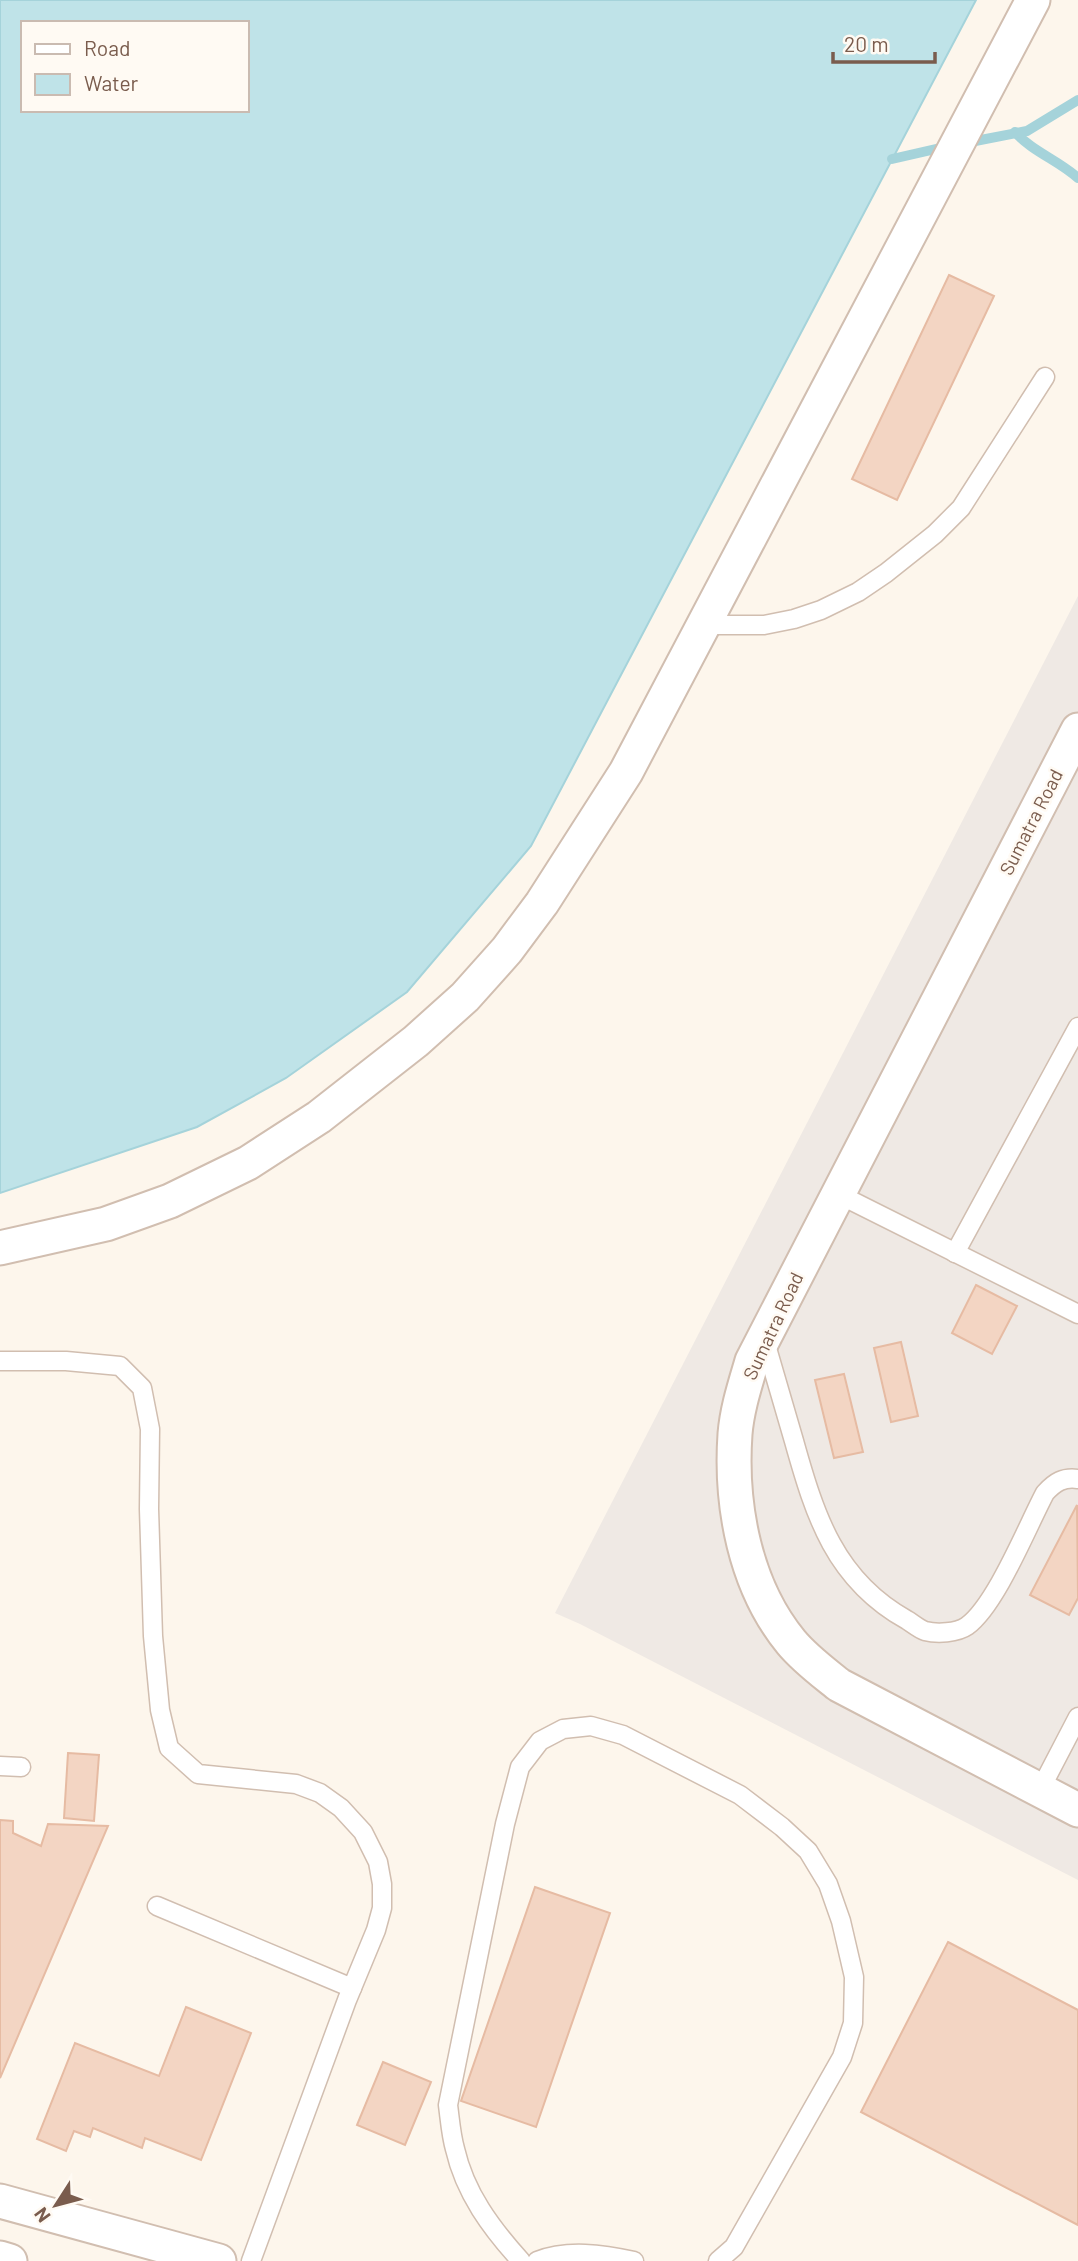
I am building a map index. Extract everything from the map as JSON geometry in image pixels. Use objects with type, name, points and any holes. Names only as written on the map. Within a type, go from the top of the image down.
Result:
[{"type":"street","points":[[0,1248],[106,1224],[170,1201],[248,1163],[319,1117],[416,1041],[465,997],[507,950],[542,903],[626,772],[1033,0]]},
{"type":"street","name":"Sumatra Road","points":[[1078,730],[752,1361],[740,1399],[735,1432],[734,1472],[744,1547],[754,1577],[770,1610],[791,1642],[813,1664],[839,1685],[1078,1810]]},
{"type":"street","points":[[0,2201],[219,2261]]},
{"type":"street","points":[[0,2258],[10,2261]]},
{"type":"lane","points":[[704,625],[764,625],[794,619],[821,610],[858,592],[886,573],[935,534],[961,508],[1045,377]]},
{"type":"lane","points":[[955,1253],[1078,1027]]},
{"type":"lane","points":[[838,1194],[1078,1314]]},
{"type":"lane","points":[[764,1338],[808,1492],[825,1535],[862,1587],[881,1606],[925,1631],[949,1632],[964,1628],[977,1617],[992,1597],[1045,1493],[1054,1483],[1068,1478],[1078,1479]]},
{"type":"lane","points":[[0,1361],[66,1361],[120,1366],[142,1388],[150,1429],[149,1509],[153,1636],[160,1710],[169,1748],[198,1774],[296,1784],[320,1793],[341,1808],[363,1832],[378,1862],[382,1908],[376,1930],[251,2261]]},
{"type":"lane","points":[[1040,1790],[1077,1723]]},
{"type":"lane","points":[[521,2261],[482,2213],[465,2182],[454,2148],[449,2105],[505,1824],[520,1767],[540,1741],[563,1729],[591,1726],[623,1735],[740,1795],[782,1827],[808,1852],[828,1884],[841,1921],[854,1977],[853,2023],[842,2057],[734,2247],[718,2261]]},
{"type":"lane","points":[[0,1766],[21,1768]]},
{"type":"lane","points":[[157,1906],[352,1988]]},
{"type":"lane","points":[[537,2261],[555,2254],[589,2254],[634,2261]]},
{"type":"shaded area","points":[[1078,596],[1078,1880],[555,1613]]},
{"type":"water","points":[[0,0],[976,0],[531,846],[407,992],[286,1078],[197,1127],[0,1193]]},
{"type":"building","points":[[949,275],[994,296],[897,500],[852,479]]},
{"type":"building","points":[[976,1285],[1017,1306],[992,1354],[952,1333]]},
{"type":"building","points":[[901,1342],[918,1416],[891,1422],[874,1348]]},
{"type":"building","points":[[844,1374],[863,1452],[834,1458],[815,1380]]},
{"type":"building","points":[[1077,1505],[1078,1598],[1069,1615],[1030,1595]]},
{"type":"building","points":[[68,1753],[99,1755],[94,1821],[64,1818]]},
{"type":"building","points":[[0,1820],[13,1821],[13,1833],[41,1846],[48,1824],[108,1826],[0,2078]]},
{"type":"building","points":[[535,1887],[610,1913],[536,2127],[461,2101]]},
{"type":"building","points":[[948,1942],[1078,2010],[1078,2225],[861,2112]]},
{"type":"building","points":[[186,2007],[251,2033],[201,2160],[145,2138],[142,2148],[93,2128],[90,2137],[74,2131],[66,2151],[37,2139],[75,2043],[159,2076]]},
{"type":"building","points":[[383,2062],[431,2082],[405,2145],[357,2125]]},
{"type":"waterway","points":[[965,143],[1027,131],[1078,100]]},
{"type":"waterway","points":[[1015,132],[1078,178]]},
{"type":"waterway","points":[[892,159],[949,146]]}]
